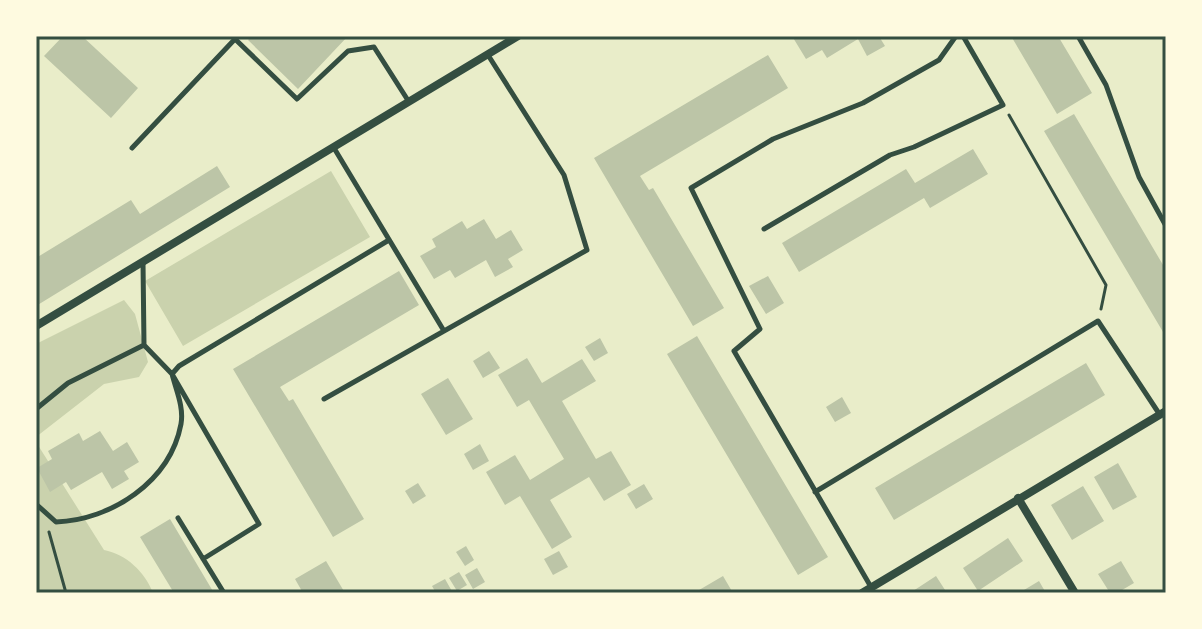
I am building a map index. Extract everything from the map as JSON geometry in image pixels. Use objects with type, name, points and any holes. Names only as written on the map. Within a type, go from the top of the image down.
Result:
[{"type":"street","points":[[36,326],[518,36]]},
{"type":"street","points":[[862,593],[1163,413]]},
{"type":"street","points":[[1018,498],[1075,593]]},
{"type":"lane","points":[[871,587],[734,351],[760,329],[736,286],[691,188],[773,139],[863,103],[939,60],[956,36]]},
{"type":"lane","points":[[764,229],[890,155],[1003,105],[963,36]]},
{"type":"lane","points":[[1078,36],[1106,85],[1139,177],[1166,226]]},
{"type":"lane","points":[[132,148],[235,37],[297,99],[348,51],[374,47],[409,102]]},
{"type":"lane","points":[[324,399],[587,250],[564,175],[487,54]]},
{"type":"lane","points":[[333,147],[444,331]]},
{"type":"lane","points":[[172,374],[180,365],[389,240]]},
{"type":"lane","points":[[143,261],[144,345],[172,374],[259,524],[203,559]]},
{"type":"lane","points":[[815,492],[1098,321],[1163,413]]},
{"type":"lane","points":[[36,409],[68,383],[144,345]]},
{"type":"lane","points":[[36,504],[56,522],[94,517],[129,501],[167,455],[181,422],[172,374]]},
{"type":"lane","points":[[178,518],[224,593]]},
{"type":"path","points":[[1003,105],[1106,285],[1098,321]]},
{"type":"path","points":[[43,513],[66,593]]},
{"type":"green space","points":[[331,171],[370,237],[183,346],[145,281]]},
{"type":"green space","points":[[124,300],[135,314],[148,362],[139,377],[104,384],[36,437],[36,344]]},
{"type":"green space","points":[[36,442],[104,550],[120,555],[134,565],[153,593],[36,593]]},
{"type":"building","points":[[63,36],[82,36],[138,88],[111,118],[44,56]]},
{"type":"building","points":[[252,36],[348,36],[298,89],[248,40]]},
{"type":"building","points":[[792,36],[884,36],[880,38],[885,46],[867,56],[858,39],[827,58],[822,50],[806,59]]},
{"type":"building","points":[[1011,36],[1058,36],[1092,93],[1057,114]]},
{"type":"building","points":[[768,55],[788,88],[640,176],[649,190],[653,188],[724,308],[693,326],[594,158]]},
{"type":"building","points":[[1074,114],[1166,270],[1166,337],[1044,131]]},
{"type":"building","points":[[973,149],[988,174],[930,208],[924,198],[799,272],[782,243],[906,169],[915,183]]},
{"type":"building","points":[[217,166],[230,187],[36,306],[36,258],[131,200],[140,214]]},
{"type":"building","points":[[484,219],[496,239],[511,230],[523,250],[508,259],[513,267],[495,277],[486,260],[455,278],[450,270],[434,279],[420,256],[436,247],[432,239],[462,221],[467,229]]},
{"type":"building","points":[[399,271],[419,305],[280,387],[289,401],[293,399],[364,519],[333,537],[233,369]]},
{"type":"building","points":[[768,276],[784,303],[766,314],[749,286]]},
{"type":"building","points":[[697,336],[828,557],[798,575],[667,354]]},
{"type":"building","points":[[600,338],[608,353],[594,361],[585,347]]},
{"type":"building","points":[[489,351],[500,368],[483,378],[473,361]]},
{"type":"building","points":[[527,358],[542,383],[582,359],[596,381],[562,401],[596,459],[611,451],[631,485],[604,501],[589,477],[550,500],[572,537],[552,549],[520,496],[505,505],[486,472],[515,455],[530,480],[564,459],[529,400],[517,407],[498,375]]},
{"type":"building","points":[[1086,363],[1105,395],[894,520],[875,488]]},
{"type":"building","points":[[448,378],[473,419],[446,435],[421,394]]},
{"type":"building","points":[[842,397],[851,413],[835,422],[826,407]]},
{"type":"building","points":[[100,431],[113,451],[127,442],[139,462],[124,471],[129,479],[112,489],[102,472],[71,490],[66,482],[50,492],[37,468],[52,459],[48,451],[79,433],[83,441]]},
{"type":"building","points":[[480,444],[489,461],[473,470],[464,454]]},
{"type":"building","points":[[1118,463],[1137,497],[1113,510],[1094,477]]},
{"type":"building","points":[[418,483],[426,496],[413,504],[405,491]]},
{"type":"building","points":[[644,484],[653,499],[636,509],[627,494]]},
{"type":"building","points":[[1083,486],[1104,521],[1072,540],[1051,505]]},
{"type":"building","points":[[170,519],[214,593],[174,593],[140,537]]},
{"type":"building","points":[[1008,538],[1023,561],[978,591],[963,568]]},
{"type":"building","points":[[466,546],[474,560],[465,566],[456,552]]},
{"type":"building","points":[[559,551],[568,567],[553,575],[544,559]]},
{"type":"building","points":[[326,561],[345,593],[303,593],[295,579]]},
{"type":"building","points":[[1121,561],[1134,583],[1117,593],[1110,593],[1098,574]]},
{"type":"building","points":[[477,568],[485,582],[473,589],[465,575]]},
{"type":"building","points":[[459,572],[467,585],[457,591],[449,578]]},
{"type":"building","points":[[723,576],[733,593],[694,593]]},
{"type":"building","points":[[936,576],[947,593],[914,593],[913,591]]},
{"type":"building","points":[[445,579],[453,593],[436,593],[432,586]]},
{"type":"building","points":[[1039,581],[1046,593],[1019,593]]}]
